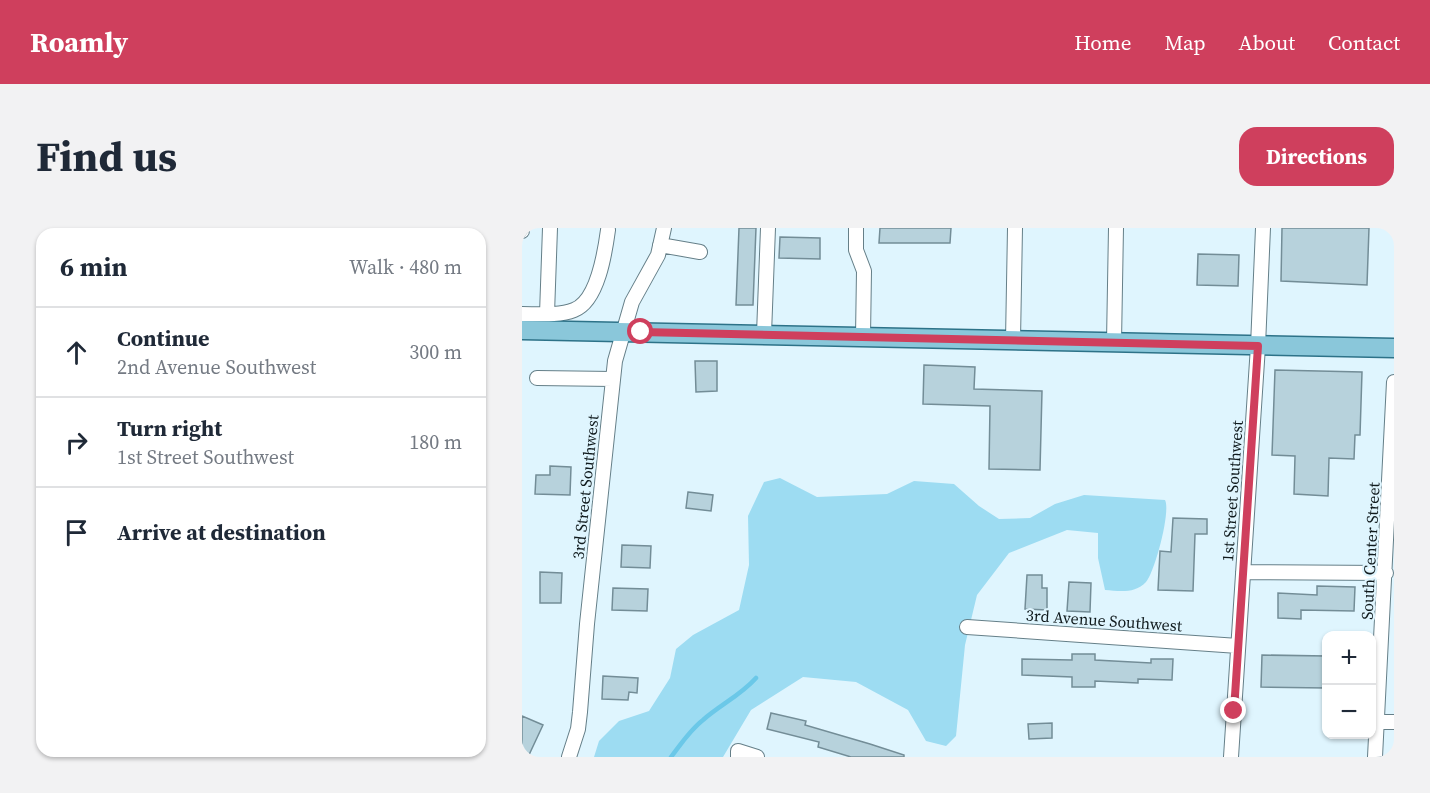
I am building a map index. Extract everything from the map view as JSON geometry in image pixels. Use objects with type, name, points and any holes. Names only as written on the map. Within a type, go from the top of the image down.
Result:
[{"type":"main road","points":[[522,330],[1394,348]]},
{"type":"street","points":[[547,314],[550,228]]},
{"type":"street","name":"3rd Street Southwest","points":[[569,757],[578,729],[580,712],[615,362],[632,302],[652,268],[664,228]]},
{"type":"street","points":[[764,334],[768,228]]},
{"type":"street","points":[[856,228],[856,250],[864,272],[863,336]]},
{"type":"street","points":[[1013,340],[1015,228]]},
{"type":"street","points":[[1114,342],[1116,228]]},
{"type":"street","name":"1st Street Southwest","points":[[1231,757],[1258,346],[1263,228]]},
{"type":"street","points":[[522,314],[573,311],[585,304],[596,281],[604,255],[608,230]]},
{"type":"street","points":[[660,245],[700,252]]},
{"type":"street","points":[[537,378],[613,379]]},
{"type":"street","name":"South Center Street","points":[[1376,722],[1386,573],[1394,382]]},
{"type":"street","points":[[1243,572],[1386,573]]},
{"type":"street","name":"3rd Avenue Southwest","points":[[967,627],[1238,646]]},
{"type":"street","points":[[1376,722],[1394,722]]},
{"type":"street","name":"South Center Street","points":[[1375,757],[1376,739]]},
{"type":"street","points":[[738,754],[757,757]]},
{"type":"shaded area","points":[[780,478],[817,497],[887,494],[914,481],[954,484],[979,506],[999,519],[1030,518],[1055,504],[1084,495],[1165,500],[1166,516],[1150,576],[1142,586],[1132,590],[1105,590],[1098,558],[1098,533],[1067,530],[1009,553],[977,595],[965,645],[956,736],[946,746],[926,741],[908,710],[856,682],[803,677],[751,710],[723,757],[594,757],[599,741],[619,721],[649,711],[670,678],[676,649],[693,635],[739,610],[749,565],[748,516],[764,482]]},
{"type":"building","points":[[739,228],[756,228],[753,305],[736,305]]},
{"type":"building","points":[[880,228],[951,228],[950,243],[879,243]]},
{"type":"building","points":[[1282,228],[1369,228],[1367,285],[1281,281]]},
{"type":"building","points":[[780,237],[820,238],[820,259],[779,258]]},
{"type":"building","points":[[1198,254],[1239,255],[1238,286],[1197,285]]},
{"type":"building","points":[[695,361],[717,361],[717,391],[696,392]]},
{"type":"building","points":[[924,365],[975,367],[974,389],[1042,391],[1040,470],[989,469],[990,406],[923,404]]},
{"type":"building","points":[[1275,370],[1362,372],[1360,435],[1355,435],[1354,459],[1329,458],[1328,496],[1294,494],[1295,456],[1272,455]]},
{"type":"building","points":[[550,466],[571,467],[570,495],[535,494],[536,475],[550,475]]},
{"type":"building","points":[[688,492],[713,495],[711,511],[686,508]]},
{"type":"building","points":[[1173,518],[1207,519],[1207,534],[1195,534],[1193,591],[1158,590],[1160,551],[1171,552]]},
{"type":"building","points":[[622,545],[651,546],[650,568],[621,567]]},
{"type":"building","points":[[540,572],[562,573],[561,603],[540,603]]},
{"type":"building","points":[[1027,575],[1042,575],[1042,588],[1047,588],[1047,610],[1025,609]]},
{"type":"building","points":[[1069,582],[1091,583],[1090,612],[1067,611]]},
{"type":"building","points":[[1317,586],[1355,587],[1354,611],[1301,610],[1301,619],[1278,618],[1278,593],[1317,595]]},
{"type":"building","points":[[613,588],[648,589],[647,611],[612,610]]},
{"type":"building","points":[[1072,654],[1095,654],[1095,660],[1151,663],[1151,659],[1173,659],[1172,680],[1138,679],[1138,683],[1095,681],[1095,687],[1072,687],[1072,677],[1022,675],[1022,659],[1072,660]]},
{"type":"building","points":[[1262,655],[1322,656],[1322,688],[1261,687]]},
{"type":"building","points":[[603,676],[638,678],[637,693],[629,692],[628,700],[602,699]]},
{"type":"building","points":[[771,713],[806,721],[805,725],[870,744],[904,755],[904,757],[851,757],[818,747],[819,742],[767,729]]},
{"type":"building","points":[[522,716],[543,725],[528,757],[522,757]]},
{"type":"building","points":[[1052,723],[1052,738],[1029,739],[1028,724]]},
{"type":"waterway","points":[[671,757],[698,724],[744,690],[756,678]]},
{"type":"route","points":[[641,332],[1258,346],[1234,711]]}]
